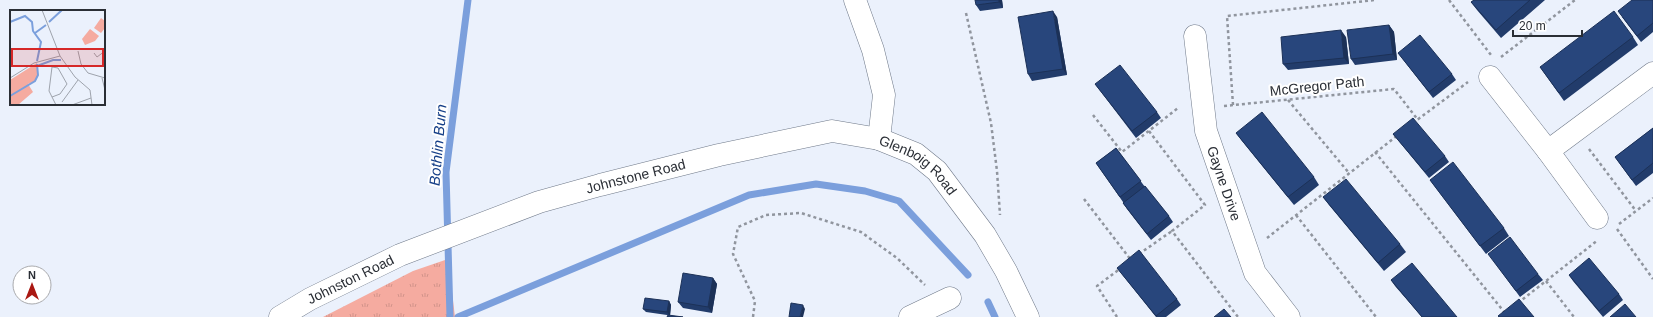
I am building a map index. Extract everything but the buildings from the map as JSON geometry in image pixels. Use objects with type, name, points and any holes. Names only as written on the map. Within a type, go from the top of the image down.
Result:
[{"type":"main road","name":"Glenboig Road","points":[[855,0],[872,50],[884,95],[879,139],[916,154],[937,171],[984,235],[1006,271],[1028,317]]},
{"type":"main road","name":"Gayne Drive","points":[[1195,36],[1206,131],[1256,273],[1289,317]]},
{"type":"main road","points":[[1490,69],[1600,227]]},
{"type":"main road","points":[[1548,151],[1653,73]]},
{"type":"main road","name":"Johnstone Road","points":[[400,254],[481,225],[539,202],[600,184],[719,155],[832,131],[879,139]]},
{"type":"main road","name":"Johnston Road","points":[[280,317],[310,298],[400,254]]},
{"type":"main road","points":[[910,317],[943,301]]},
{"type":"path","points":[[1233,105],[1227,16],[1375,0]]},
{"type":"path","points":[[1449,0],[1490,69]]},
{"type":"path","points":[[1412,124],[1490,69],[1575,0]]},
{"type":"path","points":[[966,13],[991,123],[997,171],[1000,217],[984,235]]},
{"type":"path","name":"McGregor Path","points":[[1203,108],[1394,88],[1418,120]]},
{"type":"path","points":[[1288,99],[1349,173]]},
{"type":"path","points":[[1093,115],[1122,152],[1178,108]]},
{"type":"path","points":[[1137,255],[1172,231],[1205,205],[1149,131]]},
{"type":"path","points":[[1576,131],[1636,211]]},
{"type":"path","points":[[1248,253],[1375,152],[1400,134]]},
{"type":"path","points":[[1375,152],[1505,314]]},
{"type":"path","points":[[1653,198],[1615,227],[1653,279]]},
{"type":"path","points":[[1084,199],[1132,259],[1097,286],[1117,317]]},
{"type":"path","points":[[753,317],[755,301],[733,254],[738,227],[766,215],[801,213],[860,232],[897,258],[943,301]]},
{"type":"path","points":[[1296,215],[1376,317]]},
{"type":"path","points":[[1517,304],[1546,280],[1600,227]]},
{"type":"path","points":[[1172,231],[1238,317]]},
{"type":"path","points":[[1546,280],[1574,317]]},
{"type":"path","points":[[1501,317],[1511,309]]},
{"type":"green space","points":[[448,259],[455,317],[323,317],[413,271]]},
{"type":"waterway","name":"Bothlin Burn","points":[[450,317],[446,172],[468,0]]},
{"type":"waterway","points":[[458,317],[749,195],[816,184],[865,191],[899,201],[968,275]]},
{"type":"waterway","points":[[988,302],[995,317]]}]
